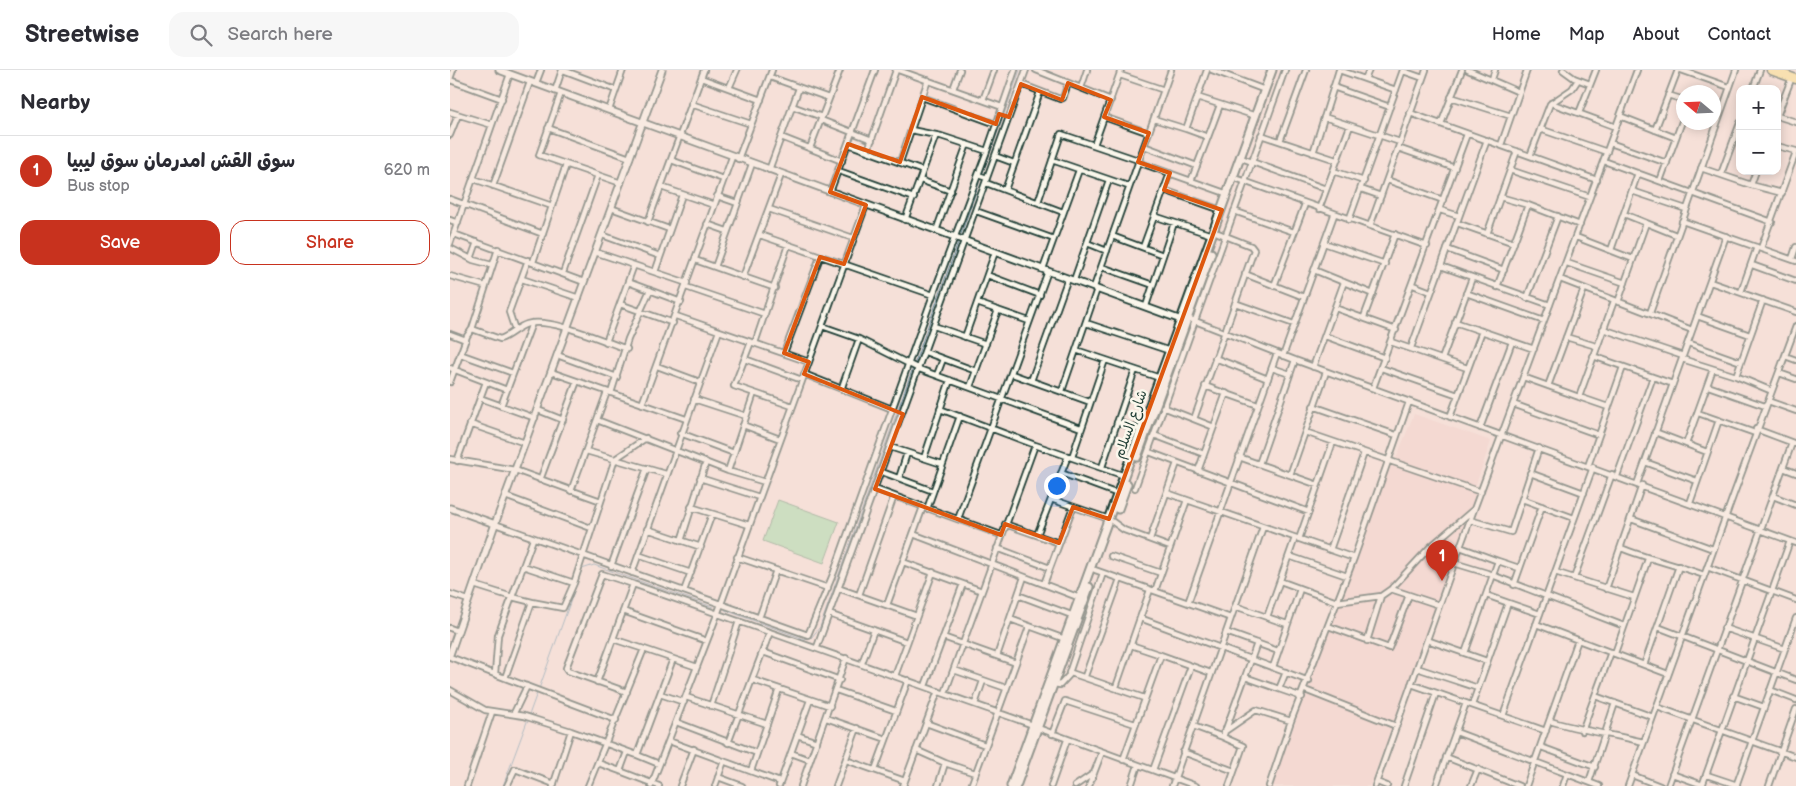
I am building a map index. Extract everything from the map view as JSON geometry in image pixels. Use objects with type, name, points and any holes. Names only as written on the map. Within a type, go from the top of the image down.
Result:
[{"type":"highway","points":[[1771,70],[1794,78]]},
{"type":"main road","name":"شارع السلام","points":[[1016,786],[1065,639],[1111,521],[1185,319],[1272,70]]},
{"type":"main road","name":"شارع السلام","points":[[1215,234],[1248,161],[1272,70]]},
{"type":"main road","name":"شارع السلام","points":[[1011,786],[1054,684],[1095,570],[1118,494],[1170,351],[1185,319]]},
{"type":"street","points":[[453,70],[450,79],[502,99]]},
{"type":"street","points":[[493,186],[533,83],[541,70]]},
{"type":"street","points":[[616,90],[563,70],[539,155],[621,183]]},
{"type":"street","points":[[609,110],[623,70]]},
{"type":"street","points":[[616,720],[450,656],[505,496],[662,70]]},
{"type":"street","points":[[648,222],[704,70]]},
{"type":"street","points":[[729,88],[737,70]]},
{"type":"street","points":[[738,159],[772,70]]},
{"type":"street","points":[[810,148],[840,70]]},
{"type":"street","points":[[830,192],[875,70]]},
{"type":"street","points":[[868,150],[897,70],[1002,107]]},
{"type":"street","points":[[952,70],[960,71],[953,89]]},
{"type":"street","points":[[983,100],[994,70]]},
{"type":"street","points":[[450,508],[808,635],[828,588],[1015,70]]},
{"type":"street","points":[[817,647],[882,472],[1026,70]]},
{"type":"street","points":[[1036,70],[1110,100]]},
{"type":"street","points":[[1081,88],[1087,70]]},
{"type":"street","points":[[1062,391],[1086,323],[1128,186],[1171,70]]},
{"type":"street","points":[[1186,129],[1208,70]]},
{"type":"street","points":[[1212,70],[1265,90]]},
{"type":"street","points":[[1229,76],[1232,70]]},
{"type":"street","points":[[1285,70],[1261,135],[1248,161],[1326,189]]},
{"type":"street","points":[[1280,141],[1306,70]]},
{"type":"street","points":[[1314,153],[1339,70],[1396,90]]},
{"type":"street","points":[[1366,79],[1369,70]]},
{"type":"street","points":[[1349,220],[1403,70],[1423,78]]},
{"type":"street","points":[[1370,226],[1426,70]]},
{"type":"street","points":[[1441,124],[1462,70]]},
{"type":"street","points":[[1468,70],[1519,92]]},
{"type":"street","points":[[1492,80],[1495,70]]},
{"type":"street","points":[[1501,145],[1527,70]]},
{"type":"street","points":[[1563,70],[1578,80],[1590,84]]},
{"type":"street","points":[[1579,113],[1596,70]]},
{"type":"street","points":[[1387,786],[1376,784],[1426,640],[1637,70]]},
{"type":"street","points":[[1655,130],[1679,70],[1729,87]]},
{"type":"street","points":[[1721,111],[1736,70]]},
{"type":"street","points":[[1754,85],[1760,70]]},
{"type":"street","points":[[492,265],[470,259],[450,246],[502,99],[505,72],[964,242],[1224,332],[1277,354],[1615,475],[1796,543]]},
{"type":"street","points":[[1094,145],[1121,72],[1164,90]]},
{"type":"street","points":[[770,77],[829,98]]},
{"type":"street","points":[[701,78],[761,100]]},
{"type":"street","points":[[1781,107],[1794,78]]},
{"type":"street","points":[[900,162],[928,80]]},
{"type":"street","points":[[1530,156],[1551,103],[1572,89],[1578,80]]},
{"type":"street","points":[[1021,84],[1061,99],[1068,83]]},
{"type":"street","points":[[1333,87],[1390,107]]},
{"type":"street","points":[[769,170],[799,88]]},
{"type":"street","points":[[1005,190],[1040,92]]},
{"type":"street","points":[[1668,94],[1676,97]]},
{"type":"street","points":[[922,97],[996,124]]},
{"type":"street","points":[[1197,97],[1256,116]]},
{"type":"street","points":[[1451,97],[1511,116]]},
{"type":"street","points":[[1551,103],[1616,127]]},
{"type":"street","points":[[691,104],[751,124]]},
{"type":"street","points":[[1191,181],[1220,105]]},
{"type":"street","points":[[792,106],[872,140]]},
{"type":"street","points":[[450,112],[492,125]]},
{"type":"street","points":[[1410,113],[1596,180]]},
{"type":"street","points":[[1000,114],[1010,117]]},
{"type":"street","points":[[450,135],[458,115]]},
{"type":"street","points":[[1620,116],[1676,138]]},
{"type":"street","points":[[1104,117],[1149,133]]},
{"type":"street","points":[[1324,117],[1400,142]]},
{"type":"street","points":[[1781,117],[1796,122]]},
{"type":"street","points":[[1154,119],[1208,137]]},
{"type":"street","points":[[1319,209],[1350,126]]},
{"type":"street","points":[[548,128],[630,158]]},
{"type":"street","points":[[1540,129],[1607,152]]},
{"type":"street","points":[[911,130],[936,135],[987,151]]},
{"type":"street","points":[[1660,181],[1679,130]]},
{"type":"street","points":[[1650,313],[1714,130]]},
{"type":"street","points":[[1720,174],[1737,130]]},
{"type":"street","points":[[1038,202],[1062,134],[1228,194]]},
{"type":"street","points":[[1373,388],[1413,285],[1467,134]]},
{"type":"street","points":[[905,220],[936,135]]},
{"type":"street","points":[[1261,135],[1336,160]]},
{"type":"street","points":[[781,137],[842,161]]},
{"type":"street","points":[[1411,348],[1487,140]]},
{"type":"street","points":[[1610,143],[1667,163]]},
{"type":"street","points":[[848,144],[923,171]]},
{"type":"street","points":[[936,231],[967,144]]},
{"type":"street","points":[[1144,146],[1197,166]]},
{"type":"street","points":[[1741,292],[1772,222],[1796,152],[1781,147]]},
{"type":"street","points":[[1398,148],[1455,168]]},
{"type":"street","points":[[1487,234],[1517,151]]},
{"type":"street","points":[[995,156],[1014,163]]},
{"type":"street","points":[[642,404],[676,316],[732,157]]},
{"type":"street","points":[[671,160],[724,179]]},
{"type":"street","points":[[1052,160],[1128,186]]},
{"type":"street","points":[[1604,161],[1772,222]]},
{"type":"street","points":[[715,267],[752,164]]},
{"type":"street","points":[[516,330],[509,312],[543,234],[566,165]]},
{"type":"street","points":[[1701,168],[1750,186],[1782,193]]},
{"type":"street","points":[[958,519],[1040,294],[1054,239],[1079,170]]},
{"type":"street","points":[[1333,170],[1364,181]]},
{"type":"street","points":[[1510,170],[1590,197]]},
{"type":"street","points":[[839,171],[914,198]]},
{"type":"street","points":[[1143,247],[1170,173]]},
{"type":"street","points":[[1611,250],[1638,173]]},
{"type":"street","points":[[563,273],[598,175]]},
{"type":"street","points":[[743,277],[781,175]]},
{"type":"street","points":[[978,175],[1005,190],[1063,212]]},
{"type":"street","points":[[1750,186],[1754,175]]},
{"type":"street","points":[[474,179],[552,206]]},
{"type":"street","points":[[920,180],[951,191]]},
{"type":"street","points":[[1031,381],[1071,279],[1087,244],[1109,180]]},
{"type":"street","points":[[1135,488],[1226,236],[1241,180],[1349,220],[1427,246]]},
{"type":"street","points":[[1387,180],[1443,200]]},
{"type":"street","points":[[661,187],[714,205]]},
{"type":"street","points":[[1360,189],[1381,196]]},
{"type":"street","points":[[1164,190],[1222,210]]},
{"type":"street","points":[[1632,191],[1686,209]]},
{"type":"street","points":[[655,272],[682,195]]},
{"type":"street","points":[[717,196],[737,203]]},
{"type":"street","points":[[1500,197],[1528,205],[1580,225]]},
{"type":"street","points":[[450,199],[543,234]]},
{"type":"street","points":[[1274,286],[1305,204]]},
{"type":"street","points":[[652,784],[707,641],[866,205]]},
{"type":"street","points":[[1497,287],[1528,205]]},
{"type":"street","points":[[611,208],[670,229]]},
{"type":"street","points":[[769,208],[853,238]]},
{"type":"street","points":[[1234,210],[1294,232]]},
{"type":"street","points":[[1440,210],[1459,216]]},
{"type":"street","points":[[976,211],[1054,239]]},
{"type":"street","points":[[963,214],[973,218]]},
{"type":"street","points":[[1283,356],[1334,214]]},
{"type":"street","points":[[1624,214],[1676,235]]},
{"type":"street","points":[[1154,216],[1226,236],[1253,247],[1246,274],[1194,420]]},
{"type":"street","points":[[1527,298],[1558,216]]},
{"type":"street","points":[[450,220],[458,223]]},
{"type":"street","points":[[1682,221],[1794,260],[1796,247]]},
{"type":"street","points":[[1146,306],[1174,223]]},
{"type":"street","points":[[1457,223],[1514,243]]},
{"type":"street","points":[[1579,397],[1596,346],[1625,283],[1646,223]]},
{"type":"street","points":[[708,224],[727,231]]},
{"type":"street","points":[[454,234],[584,282]]},
{"type":"street","points":[[1364,317],[1395,234]]},
{"type":"street","points":[[602,235],[660,256]]},
{"type":"street","points":[[760,235],[933,294]]},
{"type":"street","points":[[1112,236],[1163,255]]},
{"type":"street","points":[[1606,589],[1631,519],[1645,462],[1655,432],[1726,236]]},
{"type":"street","points":[[1576,237],[1633,259]]},
{"type":"street","points":[[470,259],[477,242]]},
{"type":"street","points":[[1324,243],[1385,264]]},
{"type":"street","points":[[1087,244],[1107,251]]},
{"type":"street","points":[[788,245],[775,288],[734,386],[792,406]]},
{"type":"street","points":[[450,382],[452,369],[472,329],[498,249]]},
{"type":"street","points":[[1447,250],[1504,270]]},
{"type":"street","points":[[596,252],[655,272],[765,314]]},
{"type":"street","points":[[965,337],[995,252]]},
{"type":"street","points":[[946,261],[958,256]]},
{"type":"street","points":[[784,353],[820,257]]},
{"type":"street","points":[[695,260],[775,288]]},
{"type":"street","points":[[1567,263],[1625,283]]},
{"type":"street","points":[[606,342],[634,265]]},
{"type":"street","points":[[1752,265],[1796,281]]},
{"type":"street","points":[[1441,266],[1550,305]]},
{"type":"street","points":[[1102,267],[1153,285]]},
{"type":"street","points":[[1314,270],[1373,294]]},
{"type":"street","points":[[1246,274],[1304,297]]},
{"type":"street","points":[[987,275],[1040,294]]},
{"type":"street","points":[[450,276],[485,286]]},
{"type":"street","points":[[1442,359],[1472,278]]},
{"type":"street","points":[[522,279],[579,298]]},
{"type":"street","points":[[1560,280],[1692,330]]},
{"type":"street","points":[[628,282],[681,302]]},
{"type":"street","points":[[1313,367],[1344,282]]},
{"type":"street","points":[[1710,282],[1796,312]]},
{"type":"street","points":[[1413,285],[1431,292]]},
{"type":"street","points":[[1548,386],[1584,289]]},
{"type":"street","points":[[571,491],[597,420],[617,377],[627,349],[628,339],[642,312],[650,290]]},
{"type":"street","points":[[1466,293],[1544,321]]},
{"type":"street","points":[[1736,376],[1763,300]]},
{"type":"street","points":[[977,303],[1030,321]]},
{"type":"street","points":[[1235,303],[1294,324]]},
{"type":"street","points":[[620,304],[673,323]]},
{"type":"street","points":[[1335,308],[1396,330]]},
{"type":"street","points":[[970,387],[998,310]]},
{"type":"street","points":[[676,316],[809,362]]},
{"type":"street","points":[[1697,316],[1750,335]]},
{"type":"street","points":[[1455,322],[1534,349]]},
{"type":"street","points":[[472,329],[500,339],[532,323],[567,328],[627,349]]},
{"type":"street","points":[[501,406],[532,323]]},
{"type":"street","points":[[1086,323],[1170,351]]},
{"type":"street","points":[[822,326],[859,339],[919,369],[1081,428]]},
{"type":"street","points":[[934,326],[986,344]]},
{"type":"street","points":[[1628,786],[1683,637],[1724,515],[1796,327]]},
{"type":"street","points":[[1604,329],[1736,376],[1772,391]]},
{"type":"street","points":[[632,573],[680,433],[719,331]]},
{"type":"street","points":[[1450,417],[1482,331]]},
{"type":"street","points":[[450,334],[466,340]]},
{"type":"street","points":[[1325,336],[1385,358]]},
{"type":"street","points":[[1566,337],[1596,346]]},
{"type":"street","points":[[842,387],[859,339]]},
{"type":"street","points":[[1391,342],[1467,368]]},
{"type":"street","points":[[1480,428],[1512,342]]},
{"type":"street","points":[[1688,343],[1741,362]]},
{"type":"street","points":[[1076,350],[1160,378]]},
{"type":"street","points":[[925,352],[976,371]]},
{"type":"street","points":[[460,354],[514,373]]},
{"type":"street","points":[[1188,603],[1229,483],[1277,354]]},
{"type":"street","points":[[557,355],[617,377]]},
{"type":"street","points":[[1593,356],[1672,384]]},
{"type":"street","points":[[1785,356],[1796,360]]},
{"type":"street","points":[[937,375],[943,358]]},
{"type":"street","points":[[1215,358],[1268,379]]},
{"type":"street","points":[[745,359],[802,380]]},
{"type":"street","points":[[1037,535],[1081,428],[1105,360]]},
{"type":"street","points":[[1259,464],[1295,360]]},
{"type":"street","points":[[657,366],[700,382]]},
{"type":"street","points":[[1503,716],[1584,493],[1598,435],[1623,367]]},
{"type":"street","points":[[1272,368],[1290,374]]},
{"type":"street","points":[[1381,368],[1458,395]]},
{"type":"street","points":[[452,369],[507,390]]},
{"type":"street","points":[[1686,444],[1713,369]]},
{"type":"street","points":[[1102,467],[1135,370]]},
{"type":"street","points":[[551,372],[686,419]]},
{"type":"street","points":[[1290,475],[1326,372]]},
{"type":"street","points":[[1779,372],[1796,379]]},
{"type":"street","points":[[804,374],[842,387],[892,409]]},
{"type":"street","points":[[1012,374],[1090,402]]},
{"type":"street","points":[[1574,578],[1653,377]]},
{"type":"street","points":[[1523,378],[1608,407]]},
{"type":"street","points":[[924,458],[950,380]]},
{"type":"street","points":[[540,480],[577,381]]},
{"type":"street","points":[[457,461],[486,382]]},
{"type":"street","points":[[1205,386],[1258,405]]},
{"type":"street","points":[[1708,386],[1766,406]]},
{"type":"street","points":[[728,471],[754,393]]},
{"type":"street","points":[[1198,471],[1226,394]]},
{"type":"street","points":[[480,398],[535,418]]},
{"type":"street","points":[[694,399],[746,416]]},
{"type":"street","points":[[1768,401],[1796,411]]},
{"type":"street","points":[[1269,786],[1291,721],[1309,681],[1336,602],[1354,558],[1409,402]]},
{"type":"street","points":[[1512,404],[1598,435]]},
{"type":"street","points":[[1313,406],[1396,435]]},
{"type":"street","points":[[940,408],[1035,445],[1125,476]]},
{"type":"street","points":[[1164,408],[1214,427]]},
{"type":"street","points":[[538,410],[563,420]]},
{"type":"street","points":[[1668,786],[1741,580],[1794,443],[1698,413]]},
{"type":"street","points":[[887,605],[913,534],[933,491],[960,416]]},
{"type":"street","points":[[597,420],[728,471],[765,482]]},
{"type":"street","points":[[1690,503],[1719,420]]},
{"type":"street","points":[[1117,422],[1141,430]]},
{"type":"street","points":[[470,424],[525,443]]},
{"type":"street","points":[[743,425],[780,439]]},
{"type":"street","points":[[1305,432],[1481,492]]},
{"type":"street","points":[[1655,432],[1707,452]]},
{"type":"street","points":[[680,433],[734,453]]},
{"type":"street","points":[[1154,435],[1204,454]]},
{"type":"street","points":[[474,585],[512,597],[563,608],[574,583],[615,459],[646,438]]},
{"type":"street","points":[[1267,617],[1289,556],[1309,512],[1333,442]]},
{"type":"street","points":[[945,693],[1035,445]]},
{"type":"street","points":[[890,447],[942,464]]},
{"type":"street","points":[[1470,520],[1510,533],[1540,448]]},
{"type":"street","points":[[586,451],[666,474]]},
{"type":"street","points":[[1148,452],[1309,512]]},
{"type":"street","points":[[898,478],[907,453]]},
{"type":"street","points":[[1330,550],[1364,453]]},
{"type":"street","points":[[1239,457],[1318,485]]},
{"type":"street","points":[[450,459],[515,470],[601,501]]},
{"type":"street","points":[[681,541],[706,462]]},
{"type":"street","points":[[1645,462],[1697,482]]},
{"type":"street","points":[[1150,539],[1177,463]]},
{"type":"street","points":[[611,566],[647,468]]},
{"type":"street","points":[[1783,468],[1796,473]]},
{"type":"street","points":[[882,472],[933,491]]},
{"type":"street","points":[[1061,473],[1118,494]]},
{"type":"street","points":[[1530,473],[1584,493]]},
{"type":"street","points":[[700,478],[759,497]]},
{"type":"street","points":[[875,489],[1001,535]]},
{"type":"street","points":[[1167,493],[1354,558]]},
{"type":"street","points":[[505,496],[591,528]]},
{"type":"street","points":[[859,595],[894,496]]},
{"type":"street","points":[[1773,496],[1796,505]]},
{"type":"street","points":[[1051,499],[1111,521],[1124,530],[1170,547]]},
{"type":"street","points":[[1522,499],[1574,518]]},
{"type":"street","points":[[1116,687],[1140,618],[1161,573],[1187,500]]},
{"type":"street","points":[[1514,585],[1542,506]]},
{"type":"street","points":[[691,507],[749,525]]},
{"type":"street","points":[[1044,584],[1073,507]]},
{"type":"street","points":[[1280,581],[1336,602],[1381,596],[1391,589],[1430,547],[1474,509]]},
{"type":"street","points":[[684,591],[712,514]]},
{"type":"street","points":[[1631,519],[1713,548]]},
{"type":"street","points":[[1006,524],[1059,542]]},
{"type":"street","points":[[1172,786],[1263,527]]},
{"type":"street","points":[[647,529],[701,547]]},
{"type":"street","points":[[913,534],[1080,598]]},
{"type":"street","points":[[495,674],[498,635],[533,539]]},
{"type":"street","points":[[1672,774],[1703,785],[1723,731],[1733,696],[1790,540]]},
{"type":"street","points":[[1460,547],[1519,568]]},
{"type":"street","points":[[997,548],[1050,568]]},
{"type":"street","points":[[1621,548],[1648,559],[1679,566],[1704,575]]},
{"type":"street","points":[[638,555],[691,573]]},
{"type":"street","points":[[1111,556],[1161,573]]},
{"type":"street","points":[[1289,556],[1347,576]]},
{"type":"street","points":[[737,557],[828,588]]},
{"type":"street","points":[[1582,731],[1624,626],[1648,559]]},
{"type":"street","points":[[1465,653],[1498,561]]},
{"type":"street","points":[[903,562],[982,591]]},
{"type":"street","points":[[1454,563],[1492,575],[1624,626]]},
{"type":"street","points":[[523,566],[574,583]]},
{"type":"street","points":[[1644,664],[1679,566]]},
{"type":"street","points":[[1707,568],[1796,600]]},
{"type":"street","points":[[759,618],[776,570]]},
{"type":"street","points":[[1095,570],[1231,618]]},
{"type":"street","points":[[895,676],[933,572]]},
{"type":"street","points":[[1555,572],[1634,597]]},
{"type":"street","points":[[1054,684],[1060,685],[1069,673],[1103,573]]},
{"type":"street","points":[[627,692],[568,671],[567,666],[602,574],[862,663],[1196,786]]},
{"type":"street","points":[[997,656],[1024,577]]},
{"type":"street","points":[[1085,676],[1120,579]]},
{"type":"street","points":[[597,682],[633,584]]},
{"type":"street","points":[[925,686],[963,584]]},
{"type":"street","points":[[838,588],[917,616]]},
{"type":"street","points":[[1273,667],[1300,589]]},
{"type":"street","points":[[1391,589],[1439,605]]},
{"type":"street","points":[[450,594],[468,600]]},
{"type":"street","points":[[1486,594],[1540,614]]},
{"type":"street","points":[[1018,595],[1074,616]]},
{"type":"street","points":[[1328,626],[1367,641],[1390,647],[1409,595]]},
{"type":"street","points":[[1367,641],[1381,596]]},
{"type":"street","points":[[505,678],[532,602]]},
{"type":"street","points":[[1472,705],[1508,603]]},
{"type":"street","points":[[1235,606],[1288,624]]},
{"type":"street","points":[[623,612],[707,641]]},
{"type":"street","points":[[829,614],[907,642]]},
{"type":"street","points":[[1140,618],[1309,681]]},
{"type":"street","points":[[1707,775],[1736,786],[1796,618]]},
{"type":"street","points":[[1010,619],[1065,639]]},
{"type":"street","points":[[711,706],[739,621]]},
{"type":"street","points":[[1536,624],[1668,674]]},
{"type":"street","points":[[971,786],[1029,627]]},
{"type":"street","points":[[1658,627],[1796,680]]},
{"type":"street","points":[[450,628],[458,631]]},
{"type":"street","points":[[1724,628],[1785,649]]},
{"type":"street","points":[[862,663],[874,630]]},
{"type":"street","points":[[728,743],[770,632]]},
{"type":"street","points":[[1226,632],[1278,651]]},
{"type":"street","points":[[943,637],[1016,663]]},
{"type":"street","points":[[613,639],[644,648],[697,668]]},
{"type":"street","points":[[1426,640],[1487,661]]},
{"type":"street","points":[[1526,786],[1578,640]]},
{"type":"street","points":[[1224,734],[1257,643]]},
{"type":"street","points":[[1131,645],[1211,672]]},
{"type":"street","points":[[588,786],[644,648]]},
{"type":"street","points":[[763,652],[840,680]]},
{"type":"street","points":[[1123,760],[1161,655]]},
{"type":"street","points":[[800,786],[840,680],[846,658]]},
{"type":"street","points":[[637,755],[673,659]]},
{"type":"street","points":[[1153,770],[1191,666]]},
{"type":"street","points":[[1417,668],[1478,688]]},
{"type":"street","points":[[954,670],[1006,688]]},
{"type":"street","points":[[1279,689],[1286,672]]},
{"type":"street","points":[[1069,673],[1085,676],[1144,698]]},
{"type":"street","points":[[1245,677],[1302,697]]},
{"type":"street","points":[[753,680],[830,706]]},
{"type":"street","points":[[875,770],[908,680]]},
{"type":"street","points":[[975,704],[984,680]]},
{"type":"street","points":[[1411,684],[1546,731]]},
{"type":"street","points":[[514,713],[527,686]]},
{"type":"street","points":[[751,771],[779,689]]},
{"type":"street","points":[[450,690],[485,710],[514,713],[572,731],[659,764]]},
{"type":"street","points":[[836,690],[896,711]]},
{"type":"street","points":[[1305,690],[1396,726]]},
{"type":"street","points":[[1770,690],[1796,700]]},
{"type":"street","points":[[846,760],[904,783],[938,691]]},
{"type":"street","points":[[1404,786],[1436,693]]},
{"type":"street","points":[[660,694],[711,706],[767,724]]},
{"type":"street","points":[[1595,696],[1653,717]]},
{"type":"street","points":[[1733,696],[1764,707]]},
{"type":"street","points":[[669,741],[751,771],[780,784],[810,700]]},
{"type":"street","points":[[1052,734],[1065,701],[1135,724]]},
{"type":"street","points":[[1436,786],[1466,703]]},
{"type":"street","points":[[1589,782],[1615,703]]},
{"type":"street","points":[[1657,707],[1796,757]]},
{"type":"street","points":[[1769,786],[1796,709]]},
{"type":"street","points":[[1224,734],[1256,710],[1291,721]]},
{"type":"street","points":[[467,786],[492,712]]},
{"type":"street","points":[[826,718],[886,739]]},
{"type":"street","points":[[1550,720],[1582,731],[1605,732],[1644,742]]},
{"type":"street","points":[[676,722],[757,753]]},
{"type":"street","points":[[926,723],[985,745]]},
{"type":"street","points":[[1193,726],[1224,734],[1242,745],[1229,786]]},
{"type":"street","points":[[836,786],[857,728]]},
{"type":"street","points":[[507,786],[516,769],[553,785],[572,731]]},
{"type":"street","points":[[1456,732],[1599,786]]},
{"type":"street","points":[[797,735],[817,742]]},
{"type":"street","points":[[1053,785],[1067,740]]},
{"type":"street","points":[[1540,747],[1594,766]]},
{"type":"street","points":[[680,786],[694,749]]},
{"type":"street","points":[[916,750],[945,763],[975,773]]},
{"type":"street","points":[[620,771],[627,752]]},
{"type":"street","points":[[1089,786],[1102,752]]},
{"type":"street","points":[[1183,752],[1234,771]]},
{"type":"street","points":[[791,753],[810,760]]},
{"type":"street","points":[[1446,757],[1478,769],[1506,784],[1519,786]]},
{"type":"street","points":[[715,786],[724,761]]},
{"type":"street","points":[[598,763],[660,786]]},
{"type":"street","points":[[938,786],[945,763]]},
{"type":"street","points":[[1131,786],[1138,765]]},
{"type":"street","points":[[1471,786],[1478,769]]},
{"type":"street","points":[[1075,786],[1094,773]]},
{"type":"street","points":[[1563,786],[1567,774]]},
{"type":"street","points":[[1632,775],[1660,786]]},
{"type":"street","points":[[718,777],[742,786]]},
{"type":"highlighted area","points":[[1068,83],[1111,100],[1104,117],[1149,133],[1138,162],[1170,173],[1164,190],[1222,210],[1109,519],[1073,507],[1059,543],[1005,524],[1001,535],[875,489],[903,414],[804,374],[809,362],[784,353],[820,257],[844,264],[866,205],[830,192],[848,144],[900,162],[922,97],[996,124],[999,114],[1009,117],[1021,84],[1062,100]]},
{"type":"shaded area","points":[[1414,414],[1491,441],[1475,487],[1396,459]]},
{"type":"shaded area","points":[[1389,465],[1478,493],[1370,786],[1272,786]]},
{"type":"green space","points":[[778,500],[839,522],[824,563],[763,541]]},
{"type":"waterway","points":[[982,175],[1020,70]]},
{"type":"waterway","points":[[961,234],[979,183]]},
{"type":"waterway","points":[[914,365],[958,243]]},
{"type":"waterway","points":[[725,610],[804,639],[811,638],[820,627],[913,368]]},
{"type":"waterway","points":[[539,689],[582,569],[594,565],[713,607]]},
{"type":"waterway","points":[[529,715],[537,693]]},
{"type":"waterway","points":[[503,786],[528,719]]},
{"type":"place","name":"سوق القش امدرمان سوق ليبيا","points":[[1442,581]]}]
